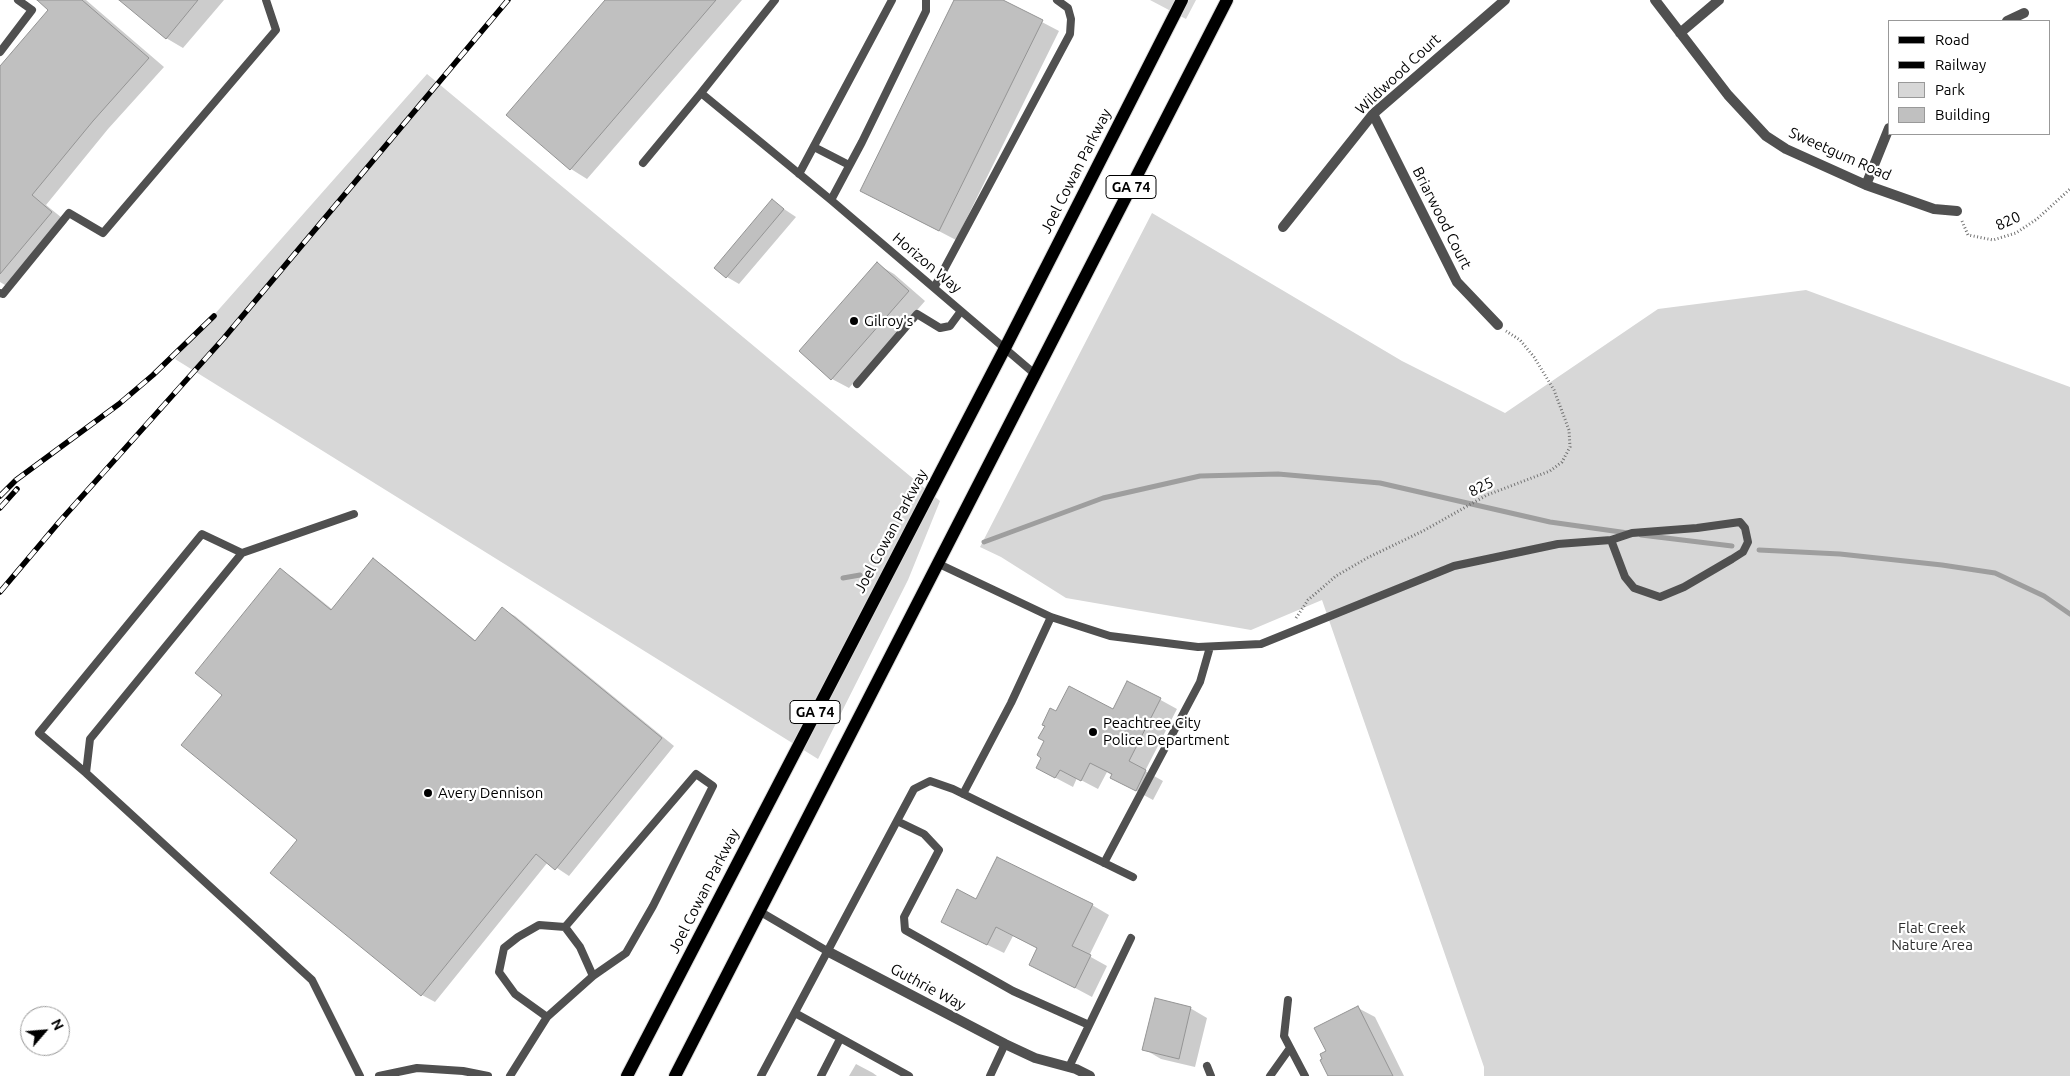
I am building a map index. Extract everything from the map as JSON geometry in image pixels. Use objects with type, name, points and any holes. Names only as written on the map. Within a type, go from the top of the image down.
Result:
[{"type":"main road","name":"Joel Cowan Parkway","points":[[627,1076],[1005,348],[1182,0]]},
{"type":"main road","name":"GA 74","points":[[675,1076],[1036,375],[1226,0]]},
{"type":"street","name":"Wildwood Court","points":[[1283,227],[1373,114],[1505,0]]},
{"type":"street","name":"Sweetgum Road","points":[[1655,0],[1728,95],[1766,136],[1786,149],[1866,185],[1934,209],[1957,211]]},
{"type":"street","points":[[1680,33],[1719,0]]},
{"type":"street","points":[[2008,20],[2024,13]]},
{"type":"street","name":"Briarwood Court","points":[[1373,114],[1457,282],[1498,325]]},
{"type":"street","points":[[1866,185],[1888,130]]},
{"type":"street","name":"Guthrie Way","points":[[827,950],[1005,1044],[1035,1058],[1090,1076]]},
{"type":"lane","points":[[0,52],[32,10],[18,0]]},
{"type":"lane","points":[[0,293],[3,294],[69,212],[103,233],[276,30],[266,0]]},
{"type":"lane","points":[[642,162],[701,93],[775,0]]},
{"type":"lane","points":[[799,174],[892,0]]},
{"type":"lane","points":[[831,200],[926,10],[926,0]]},
{"type":"lane","points":[[934,288],[1070,34],[1071,19],[1068,8],[1057,0]]},
{"type":"lane","name":"Horizon Way","points":[[701,93],[831,200],[1036,375]]},
{"type":"lane","points":[[814,147],[849,165]]},
{"type":"lane","points":[[857,384],[917,314],[940,328],[950,326],[961,311]]},
{"type":"lane","points":[[86,772],[90,739],[242,553],[354,514]]},
{"type":"lane","points":[[939,564],[1050,617],[1110,636],[1210,647],[1260,644],[1454,566],[1558,544],[1611,540],[1632,533],[1697,528],[1740,522],[1745,528],[1748,542],[1743,552],[1732,559],[1684,587],[1660,597],[1634,588],[1617,561],[1611,540]]},
{"type":"lane","points":[[242,553],[202,534],[39,733],[86,772],[312,980],[360,1076]]},
{"type":"lane","points":[[963,794],[1011,703],[1050,617]]},
{"type":"lane","points":[[1104,863],[1200,682],[1210,647]]},
{"type":"lane","points":[[510,1076],[547,1017],[593,976],[626,953],[653,906],[713,786],[696,774],[565,927]]},
{"type":"lane","points":[[762,1076],[827,950],[914,789],[930,781],[963,794],[1133,878]]},
{"type":"lane","points":[[897,821],[924,834],[939,850],[904,917],[905,930],[1013,991],[1089,1025]]},
{"type":"lane","name":"Guthrie Way","points":[[759,911],[827,950]]},
{"type":"lane","points":[[547,1017],[515,994],[499,972],[504,948],[518,937],[539,925],[565,927],[580,947],[593,976]]},
{"type":"lane","points":[[1069,1068],[1131,938]]},
{"type":"lane","points":[[1288,1000],[1284,1031],[1290,1048],[1305,1076]]},
{"type":"lane","points":[[795,1013],[909,1076]]},
{"type":"lane","points":[[821,1076],[840,1039]]},
{"type":"lane","points":[[990,1076],[1005,1044]]},
{"type":"lane","points":[[1270,1076],[1290,1048]]},
{"type":"lane","points":[[1206,1066],[1211,1076]]},
{"type":"lane","points":[[379,1076],[417,1068],[463,1071],[488,1076]]},
{"type":"path","name":"820","points":[[1957,211],[1968,234],[1993,240],[2016,232],[2037,219],[2070,189]]},
{"type":"path","name":"825","points":[[1284,635],[1308,600],[1336,576],[1487,495],[1550,471],[1562,462],[1570,447],[1569,430],[1554,390],[1534,357],[1520,340],[1498,325]]},
{"type":"green space","points":[[1150,0],[1196,0],[1186,19]]},
{"type":"green space","points":[[427,74],[940,501],[908,580],[818,759],[175,359]]},
{"type":"green space","name":"Flat Creek Nature Area","points":[[1152,213],[1402,361],[1505,413],[1658,309],[1806,290],[2070,387],[2070,1076],[1484,1076],[1484,1067],[1322,600],[1251,630],[1066,598],[1001,557],[980,547]]},
{"type":"building","points":[[37,0],[82,0],[149,58],[93,121],[32,195],[52,212],[0,274],[0,66],[48,10]]},
{"type":"building","points":[[119,0],[198,0],[166,39]]},
{"type":"building","points":[[605,0],[716,0],[570,170],[506,115]]},
{"type":"building","points":[[954,0],[1003,0],[1043,20],[939,231],[860,191]]},
{"type":"building","points":[[772,199],[784,209],[726,278],[714,268]]},
{"type":"building","name":"Gilroy's","points":[[877,262],[909,291],[831,380],[799,351]]},
{"type":"building","name":"Avery Dennison","points":[[373,558],[475,641],[502,607],[662,738],[555,870],[536,854],[421,996],[270,873],[297,840],[181,745],[222,695],[195,673],[280,568],[331,610]]},
{"type":"building","name":"Peachtree City Police Department","points":[[1127,681],[1161,698],[1129,761],[1146,770],[1136,791],[1110,778],[1112,774],[1090,763],[1081,781],[1060,770],[1055,778],[1036,768],[1041,758],[1037,755],[1044,741],[1038,738],[1045,726],[1042,725],[1050,708],[1056,711],[1069,686],[1113,709]]},
{"type":"building","points":[[997,857],[1093,904],[1072,946],[1091,955],[1075,988],[1029,965],[1037,948],[996,927],[987,945],[941,922],[957,889],[976,899]]},
{"type":"building","points":[[1155,998],[1191,1007],[1179,1059],[1142,1050]]},
{"type":"building","points":[[1358,1006],[1393,1076],[1328,1076],[1320,1060],[1322,1059],[1320,1054],[1326,1051],[1314,1028]]},
{"type":"waterway","points":[[984,542],[1103,498],[1200,476],[1278,474],[1380,483],[1550,522],[1628,533]]},
{"type":"waterway","points":[[1641,535],[1732,546]]},
{"type":"waterway","points":[[1759,550],[1840,554],[1995,573],[2044,596],[2070,614]]},
{"type":"waterway","points":[[843,578],[860,575]]},
{"type":"railway","points":[[0,592],[60,521],[224,338],[508,0]]},
{"type":"railway","points":[[0,496],[16,480],[119,404],[153,375],[214,316]]},
{"type":"railway","points":[[0,508],[17,489]]},
{"type":"place","name":"Gilroy's","points":[[854,321]]},
{"type":"place","name":"Peachtree City Police Department","points":[[1093,732]]},
{"type":"place","name":"Avery Dennison","points":[[428,793]]}]
